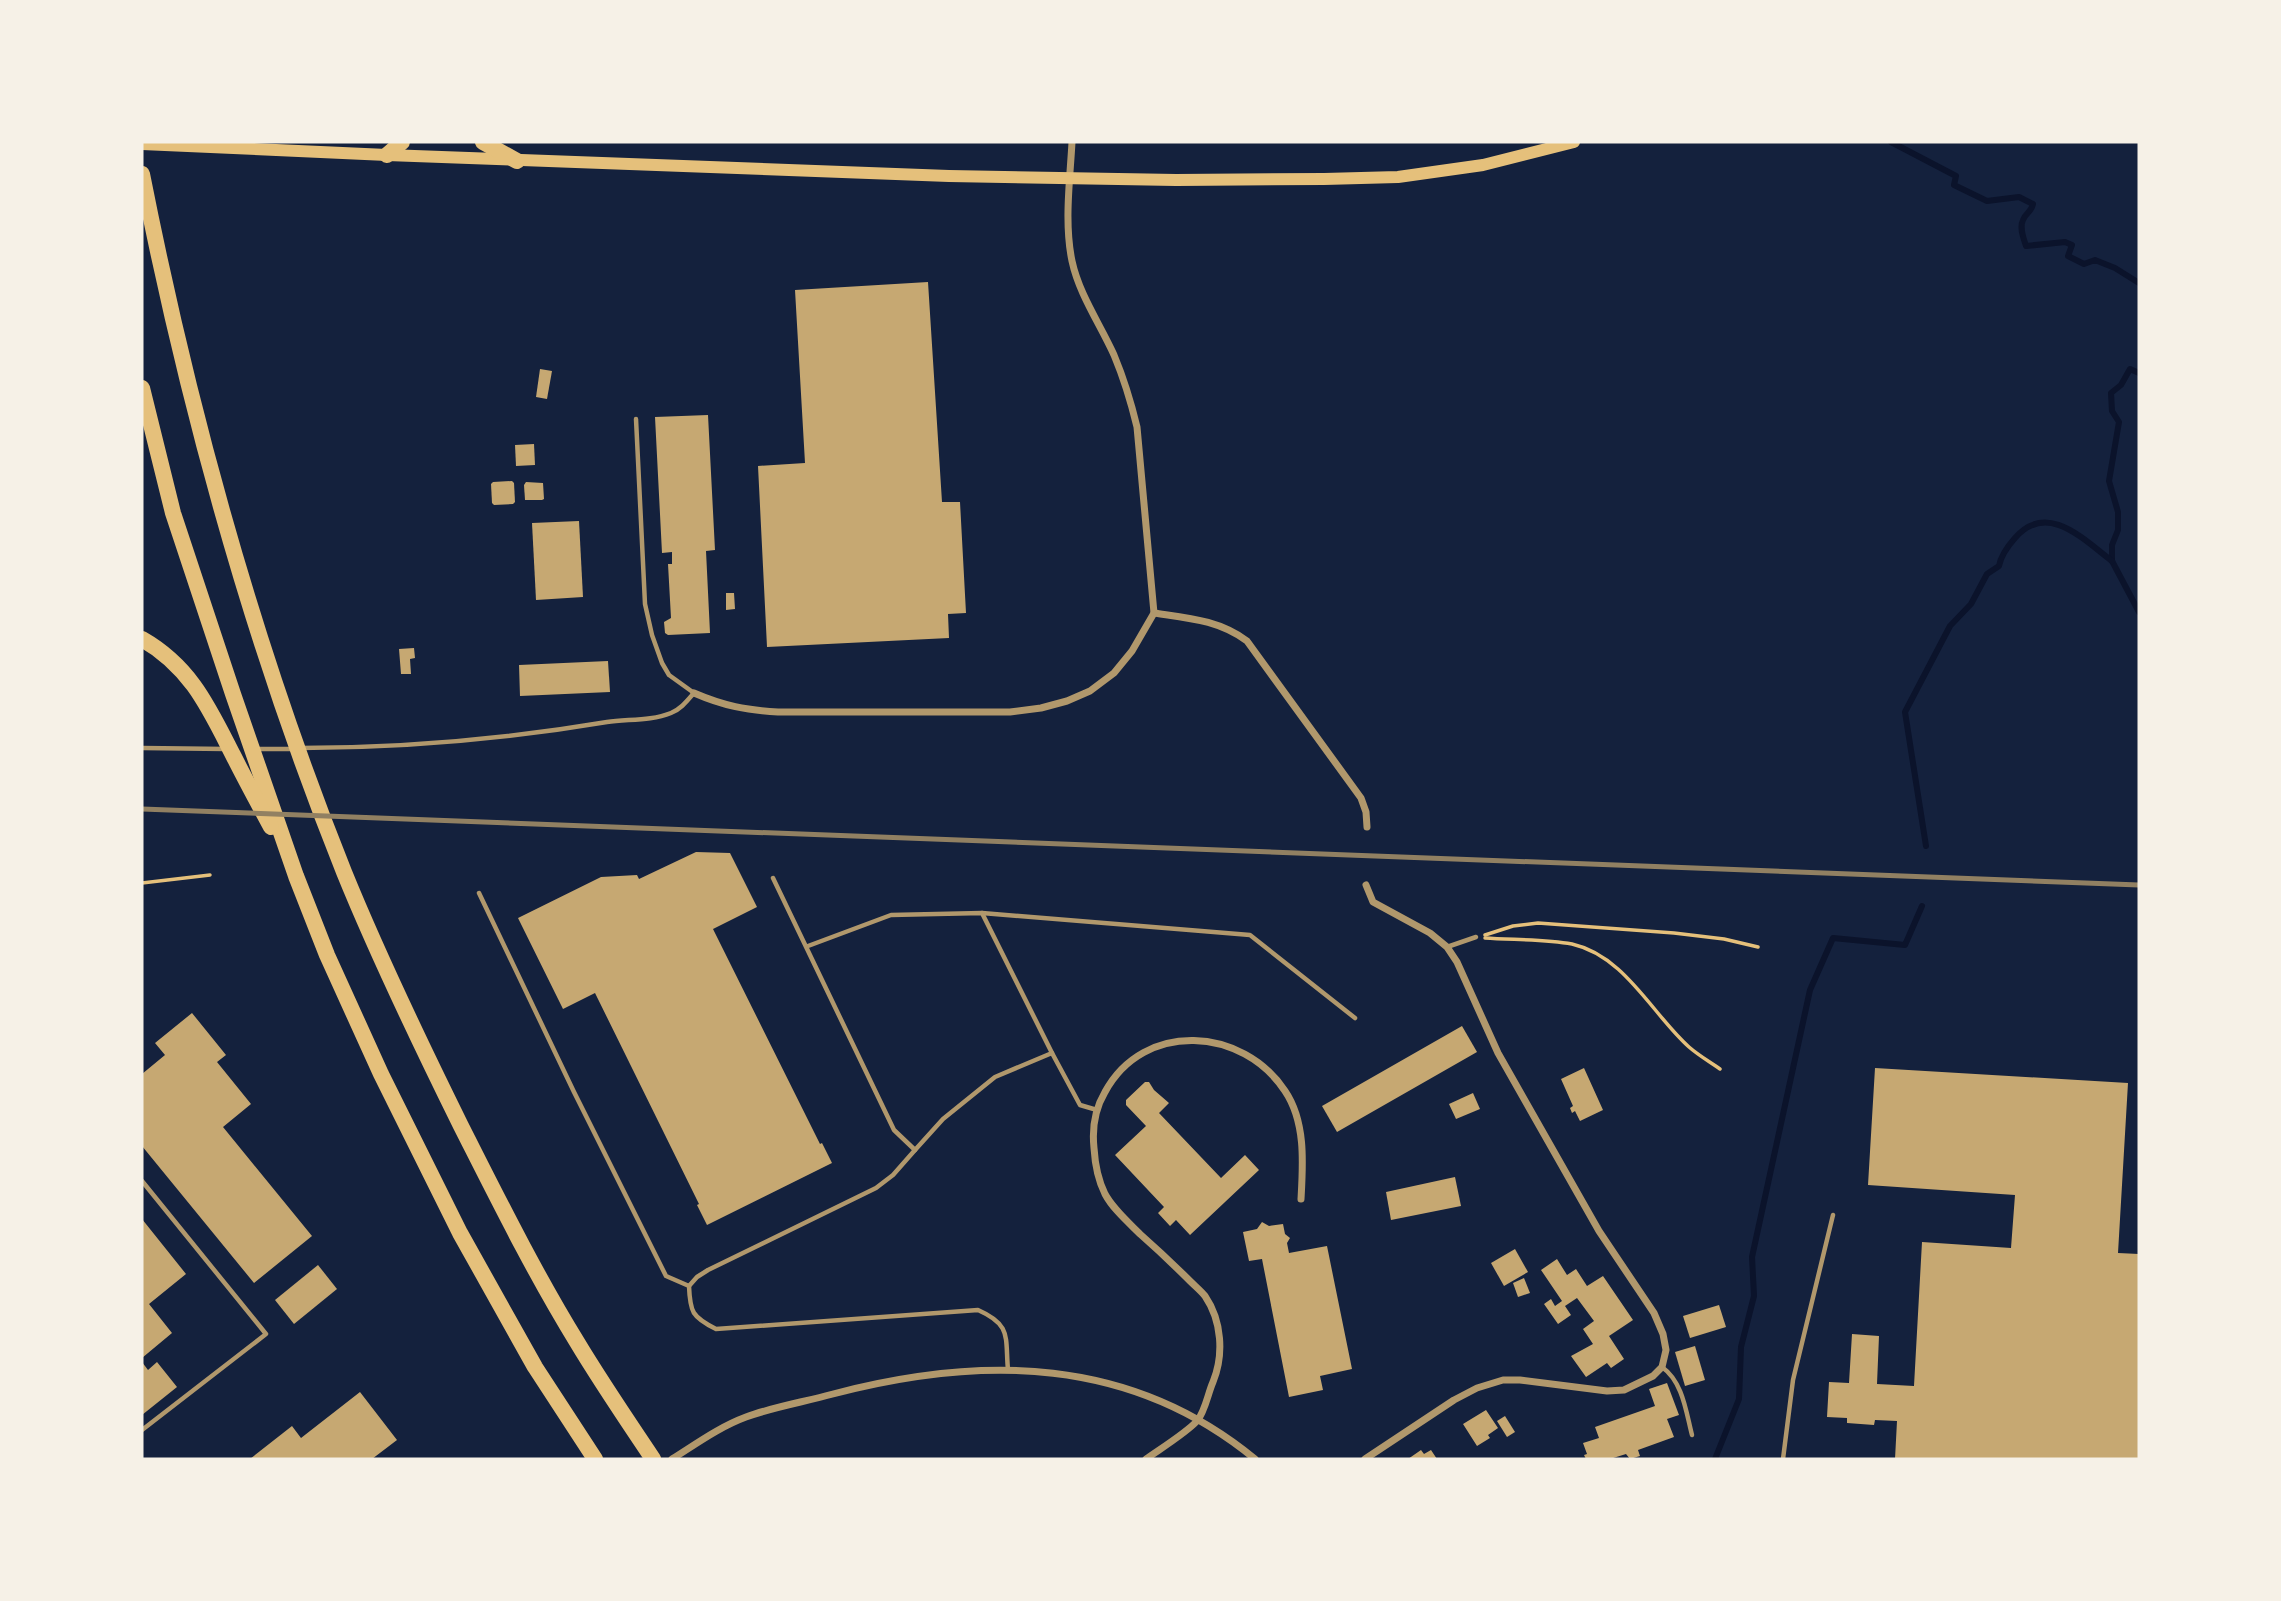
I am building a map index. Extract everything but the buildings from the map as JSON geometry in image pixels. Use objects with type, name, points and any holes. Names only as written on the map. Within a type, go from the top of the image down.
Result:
[{"type":"highway","points":[[387,148],[402,142]]},
{"type":"highway","points":[[483,142],[517,161]]},
{"type":"highway","points":[[143,181],[209,469],[240,576],[305,769],[345,874],[423,1049],[504,1211],[576,1341],[653,1459]]},
{"type":"highway","points":[[142,388],[173,513],[296,876],[327,955],[381,1074],[460,1233],[535,1367],[595,1459]]},
{"type":"highway","points":[[142,639],[173,662],[201,693],[296,876]]},
{"type":"main road","points":[[142,144],[387,148],[517,161],[1190,180],[1398,177],[1483,165],[1574,142]]},
{"type":"street","points":[[694,693],[734,708],[778,712],[981,714],[1041,708],[1067,701],[1090,691],[1114,673],[1132,651],[1154,613],[1137,427],[1130,398],[1114,356],[1081,288],[1073,262],[1069,235],[1072,142]]},
{"type":"street","points":[[1154,613],[1206,621],[1231,629],[1247,641],[1361,798],[1367,827]]},
{"type":"street","points":[[1365,1459],[1454,1400],[1478,1388],[1503,1380],[1520,1380],[1607,1391],[1624,1390],[1653,1376],[1662,1367],[1666,1350],[1654,1313],[1612,1252],[1498,1053],[1457,962],[1447,947],[1430,933],[1373,902],[1366,885]]},
{"type":"street","points":[[1146,1459],[1198,1420],[1220,1365],[1219,1328],[1205,1296],[1124,1218],[1105,1195],[1095,1166],[1093,1138],[1097,1110],[1104,1092],[1128,1063],[1160,1045],[1192,1039],[1240,1050],[1266,1068],[1286,1092],[1298,1121],[1304,1162],[1301,1199]]},
{"type":"street","points":[[672,1459],[712,1433],[747,1417],[868,1385],[943,1372],[1008,1370],[1093,1379],[1147,1395],[1198,1420],[1255,1459]]},
{"type":"lane","points":[[142,748],[379,748],[655,718],[684,706],[694,693],[678,684],[662,663],[645,604],[636,419]]},
{"type":"lane","points":[[773,878],[808,946],[894,1130],[915,1150]]},
{"type":"lane","points":[[479,892],[574,1092],[666,1276],[689,1286]]},
{"type":"lane","points":[[808,946],[891,915],[982,913],[1250,935],[1355,1018]]},
{"type":"lane","points":[[982,913],[1080,1105],[1097,1110]]},
{"type":"lane","points":[[1447,947],[1476,937]]},
{"type":"lane","points":[[1008,1370],[1004,1328],[995,1317],[978,1310],[716,1328],[698,1320],[690,1307],[689,1286],[708,1270],[876,1188],[893,1175],[943,1119],[995,1077],[1052,1053]]},
{"type":"lane","points":[[142,1181],[266,1334],[142,1430]]},
{"type":"lane","points":[[1783,1459],[1793,1380],[1833,1215]]},
{"type":"lane","points":[[1662,1367],[1671,1373],[1676,1382],[1692,1435]]},
{"type":"path","points":[[142,883],[209,875]]},
{"type":"path","points":[[1476,937],[1513,926],[1538,923],[1674,933],[1724,939],[1758,947]]},
{"type":"path","points":[[1476,937],[1571,944],[1586,949],[1615,968],[1689,1047],[1720,1069]]},
{"type":"waterway","points":[[1891,142],[1956,176],[1954,185],[1987,201],[2019,197],[2033,204],[2022,223],[2026,246],[2065,242],[2072,245],[2068,256],[2084,264],[2095,260],[2115,268],[2139,283]]},
{"type":"waterway","points":[[2139,373],[2130,369],[2121,385],[2111,393],[2112,411],[2119,422],[2109,481],[2118,512],[2118,530],[2112,545],[2112,561],[2139,612]]},
{"type":"waterway","points":[[1926,846],[1905,712],[1950,626],[1971,604],[1987,574],[1999,566],[2009,545],[2027,527],[2040,523],[2065,527],[2112,561]]},
{"type":"waterway","points":[[1715,1459],[1739,1399],[1741,1347],[1754,1296],[1752,1257],[1810,990],[1833,938],[1905,945],[1922,906]]},
{"type":"railway","points":[[142,809],[2139,885]]}]
